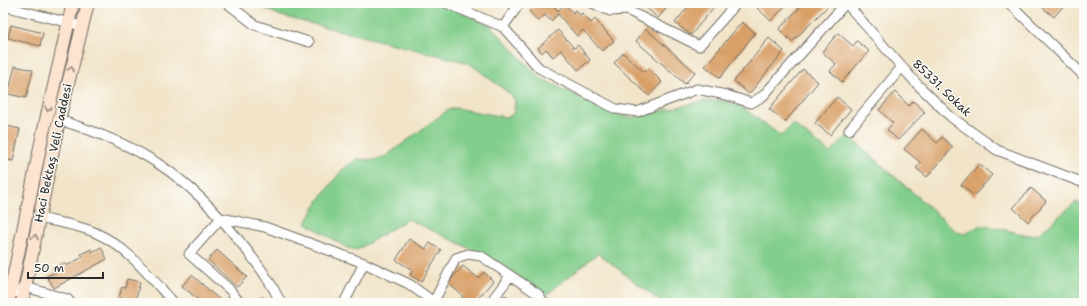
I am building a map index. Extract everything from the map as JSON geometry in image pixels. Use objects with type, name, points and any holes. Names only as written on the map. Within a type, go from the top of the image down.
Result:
[{"type":"main road","name":"Haci Bektaş Veli Caddesi","points":[[7,298],[73,3]]},
{"type":"main road","name":"Haci Bektaş Veli Caddesi","points":[[22,303],[59,120],[88,3]]},
{"type":"street","points":[[227,3],[255,25],[309,42]]},
{"type":"street","points":[[446,3],[503,26],[539,68],[616,109],[637,112],[697,89],[726,95],[751,103],[763,96],[846,3]]},
{"type":"street","points":[[503,26],[520,3]]},
{"type":"street","points":[[592,3],[610,11],[630,7],[699,46],[737,3]]},
{"type":"street","name":"85331. Sokak","points":[[846,3],[902,66],[951,117],[997,150],[1084,183]]},
{"type":"street","points":[[1009,3],[1084,76]]},
{"type":"street","points":[[3,6],[82,26]]},
{"type":"street","points":[[849,130],[902,66]]},
{"type":"street","points":[[59,120],[129,146],[168,169],[198,193],[221,218],[271,282],[281,303]]},
{"type":"street","points":[[39,218],[95,232],[116,246],[140,266],[174,303]]},
{"type":"street","points":[[221,218],[265,227],[364,263],[408,284],[434,303],[456,258],[468,254],[480,256],[538,294],[544,303]]},
{"type":"street","points":[[221,218],[190,254],[229,289],[240,303]]},
{"type":"street","points":[[344,303],[364,263]]},
{"type":"street","points":[[490,303],[510,276]]},
{"type":"street","points":[[7,298],[24,289],[30,288],[67,299],[71,303]]},
{"type":"green space","points":[[252,3],[440,3],[490,25],[540,78],[615,114],[632,118],[703,101],[724,101],[742,107],[781,136],[793,124],[830,153],[848,135],[957,232],[965,234],[979,226],[989,226],[1027,235],[1038,234],[1076,202],[1084,205],[1084,303],[662,303],[598,253],[545,296],[496,261],[408,219],[357,250],[347,248],[306,223],[319,200],[342,170],[357,159],[374,160],[386,156],[448,110],[455,108],[505,117],[510,116],[514,112],[515,100],[510,94],[469,63],[281,16]]},
{"type":"green space","points":[[72,32],[76,33],[50,134],[21,284],[17,284],[46,133]]},
{"type":"building","points":[[537,3],[551,3],[558,11],[565,4],[573,13],[575,10],[580,15],[582,13],[591,23],[595,19],[614,41],[602,51],[583,30],[577,36],[558,14],[551,21],[545,15],[538,21],[529,11]]},
{"type":"building","points":[[645,3],[671,3],[658,18],[643,5]]},
{"type":"building","points":[[691,3],[717,3],[691,35],[675,23]]},
{"type":"building","points":[[761,3],[788,3],[771,21],[757,8]]},
{"type":"building","points":[[804,3],[825,3],[828,6],[792,42],[779,29]]},
{"type":"building","points":[[1045,3],[1066,3],[1054,17],[1042,7]]},
{"type":"building","points":[[742,22],[755,33],[720,78],[705,66]]},
{"type":"building","points":[[11,25],[43,33],[40,46],[8,38]]},
{"type":"building","points":[[646,29],[695,72],[685,84],[636,41]]},
{"type":"building","points":[[558,30],[574,48],[578,45],[590,60],[578,70],[561,50],[553,57],[546,49],[542,53],[538,48]]},
{"type":"building","points":[[838,33],[853,46],[857,41],[869,51],[842,82],[830,71],[836,64],[822,52]]},
{"type":"building","points":[[769,38],[784,51],[749,94],[734,81]]},
{"type":"building","points":[[623,53],[644,72],[648,68],[662,82],[649,96],[614,63]]},
{"type":"building","points":[[15,66],[33,70],[26,98],[8,94]]},
{"type":"building","points":[[803,69],[818,82],[785,122],[769,109]]},
{"type":"building","points":[[895,92],[909,106],[913,101],[925,112],[898,140],[887,130],[893,123],[879,110]]},
{"type":"building","points":[[837,97],[851,109],[830,135],[815,123]]},
{"type":"building","points":[[3,125],[20,129],[13,161],[3,159]]},
{"type":"building","points":[[922,129],[937,143],[942,137],[953,147],[927,177],[916,168],[921,163],[904,149]]},
{"type":"building","points":[[979,164],[992,175],[974,196],[961,185]]},
{"type":"building","points":[[1031,188],[1046,201],[1028,222],[1013,208]]},
{"type":"building","points":[[409,239],[426,249],[430,243],[441,250],[421,282],[410,275],[413,270],[396,260]]},
{"type":"building","points":[[101,247],[107,259],[54,288],[47,276],[56,272],[54,269],[64,263],[66,266],[83,257],[81,254],[91,249],[92,252]]},
{"type":"building","points":[[217,250],[247,277],[237,287],[208,260]]},
{"type":"building","points":[[463,266],[478,278],[484,272],[493,281],[474,303],[463,303],[460,300],[463,296],[448,283]]},
{"type":"building","points":[[192,275],[223,303],[202,303],[182,286]]},
{"type":"building","points":[[127,279],[140,282],[135,303],[121,303],[122,299],[119,298],[122,287],[125,288]]},
{"type":"building","points":[[505,295],[514,303],[499,303]]},
{"type":"building","points":[[263,297],[266,303],[250,303]]}]
